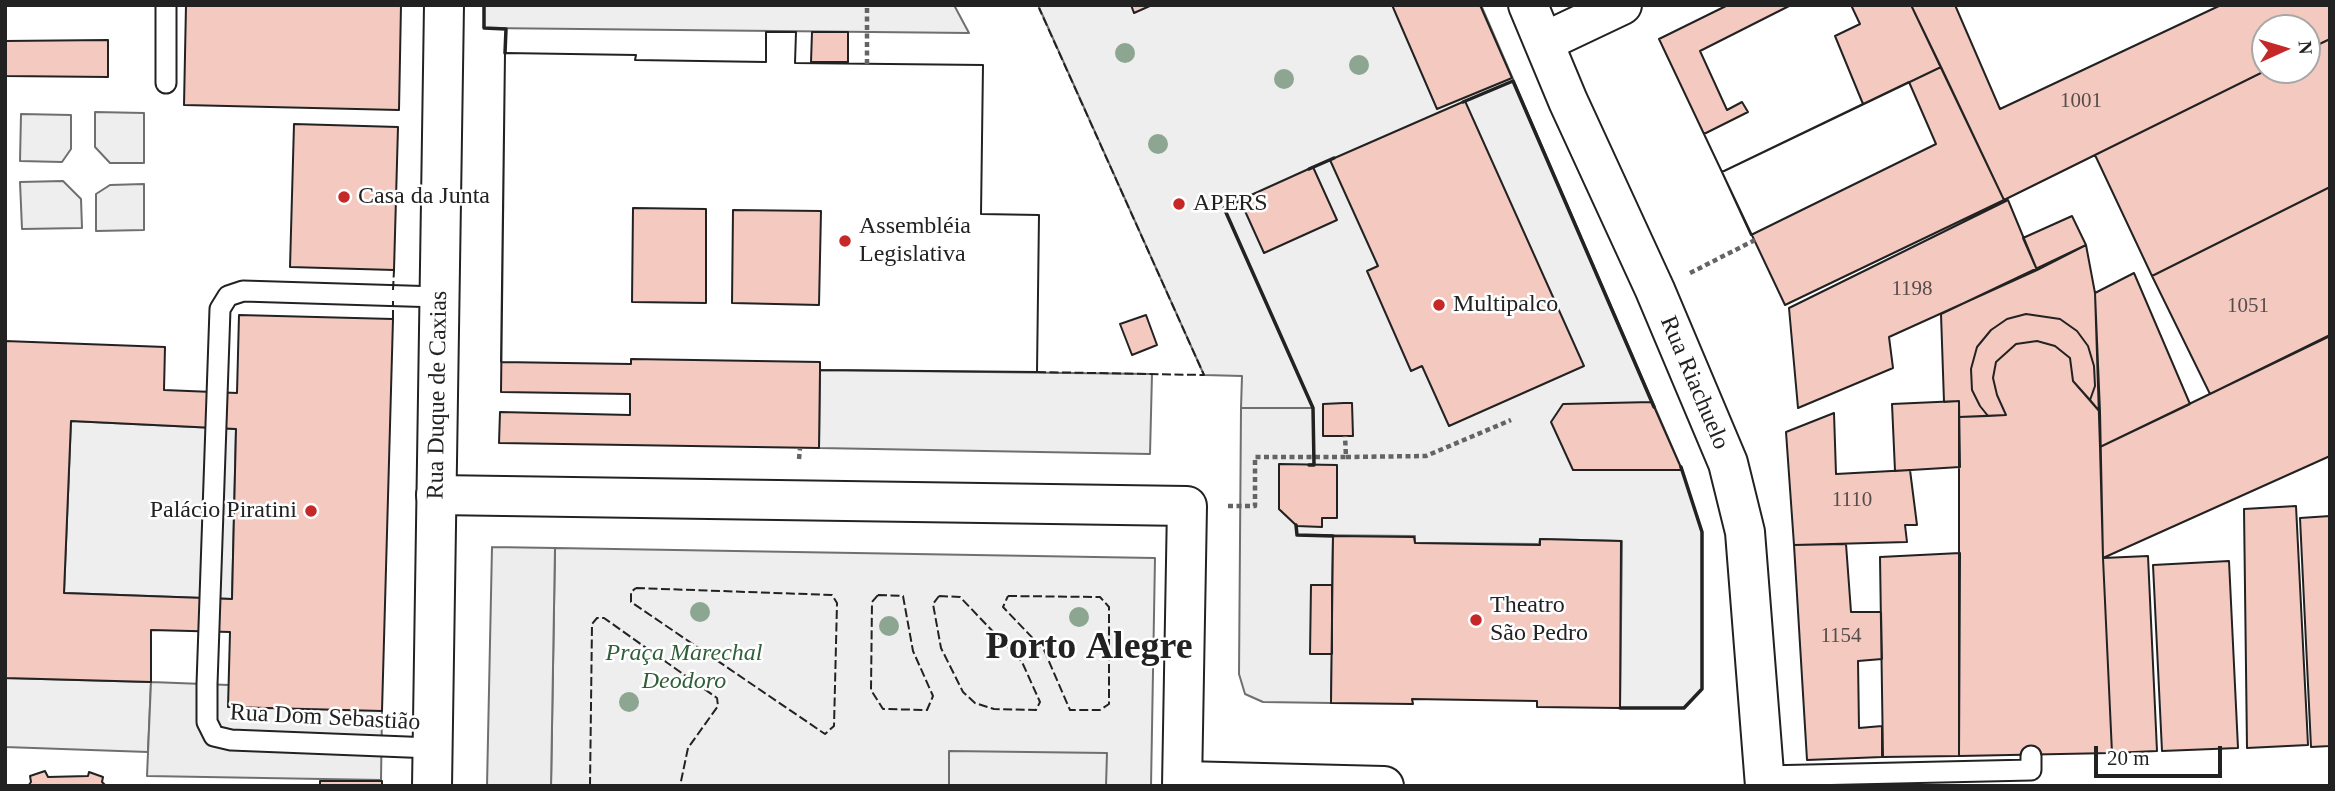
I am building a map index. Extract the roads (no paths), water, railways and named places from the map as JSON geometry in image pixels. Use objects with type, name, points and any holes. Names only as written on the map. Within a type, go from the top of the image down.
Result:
[{"type":"street","name":"Rua Duque de Caxias","points":[[432,786],[444,5]]},
{"type":"street","name":"Rua Riachuelo","points":[[1528,5],[1568,102],[1655,290],[1728,463],[1745,532],[1764,781]]},
{"type":"street","points":[[1544,42],[1622,5]]},
{"type":"street","points":[[436,495],[1187,506],[1183,783],[1384,786]]},
{"type":"lane","points":[[166,5],[166,83]]},
{"type":"lane","name":"Rua Dom Sebastião","points":[[432,748],[231,740],[214,736],[207,722],[207,697],[220,309],[228,296],[243,291],[439,297]]},
{"type":"lane","points":[[1764,781],[2031,770],[2031,756]]},
{"type":"place","name":"Casa da Junta","points":[[344,197]]},
{"type":"place","name":"APERS","points":[[1179,204]]},
{"type":"place","name":"Assembléia Legislativa","points":[[845,241]]},
{"type":"place","name":"Multipalco","points":[[1439,305]]},
{"type":"place","name":"Palácio Piratini","points":[[311,511]]},
{"type":"place","name":"Theatro São Pedro","points":[[1476,620]]},
{"type":"district","name":"Porto Alegre","points":[[1089,648]]},
{"type":"park label","name":"Praça Marechal Deodoro","points":[[684,668]]}]
